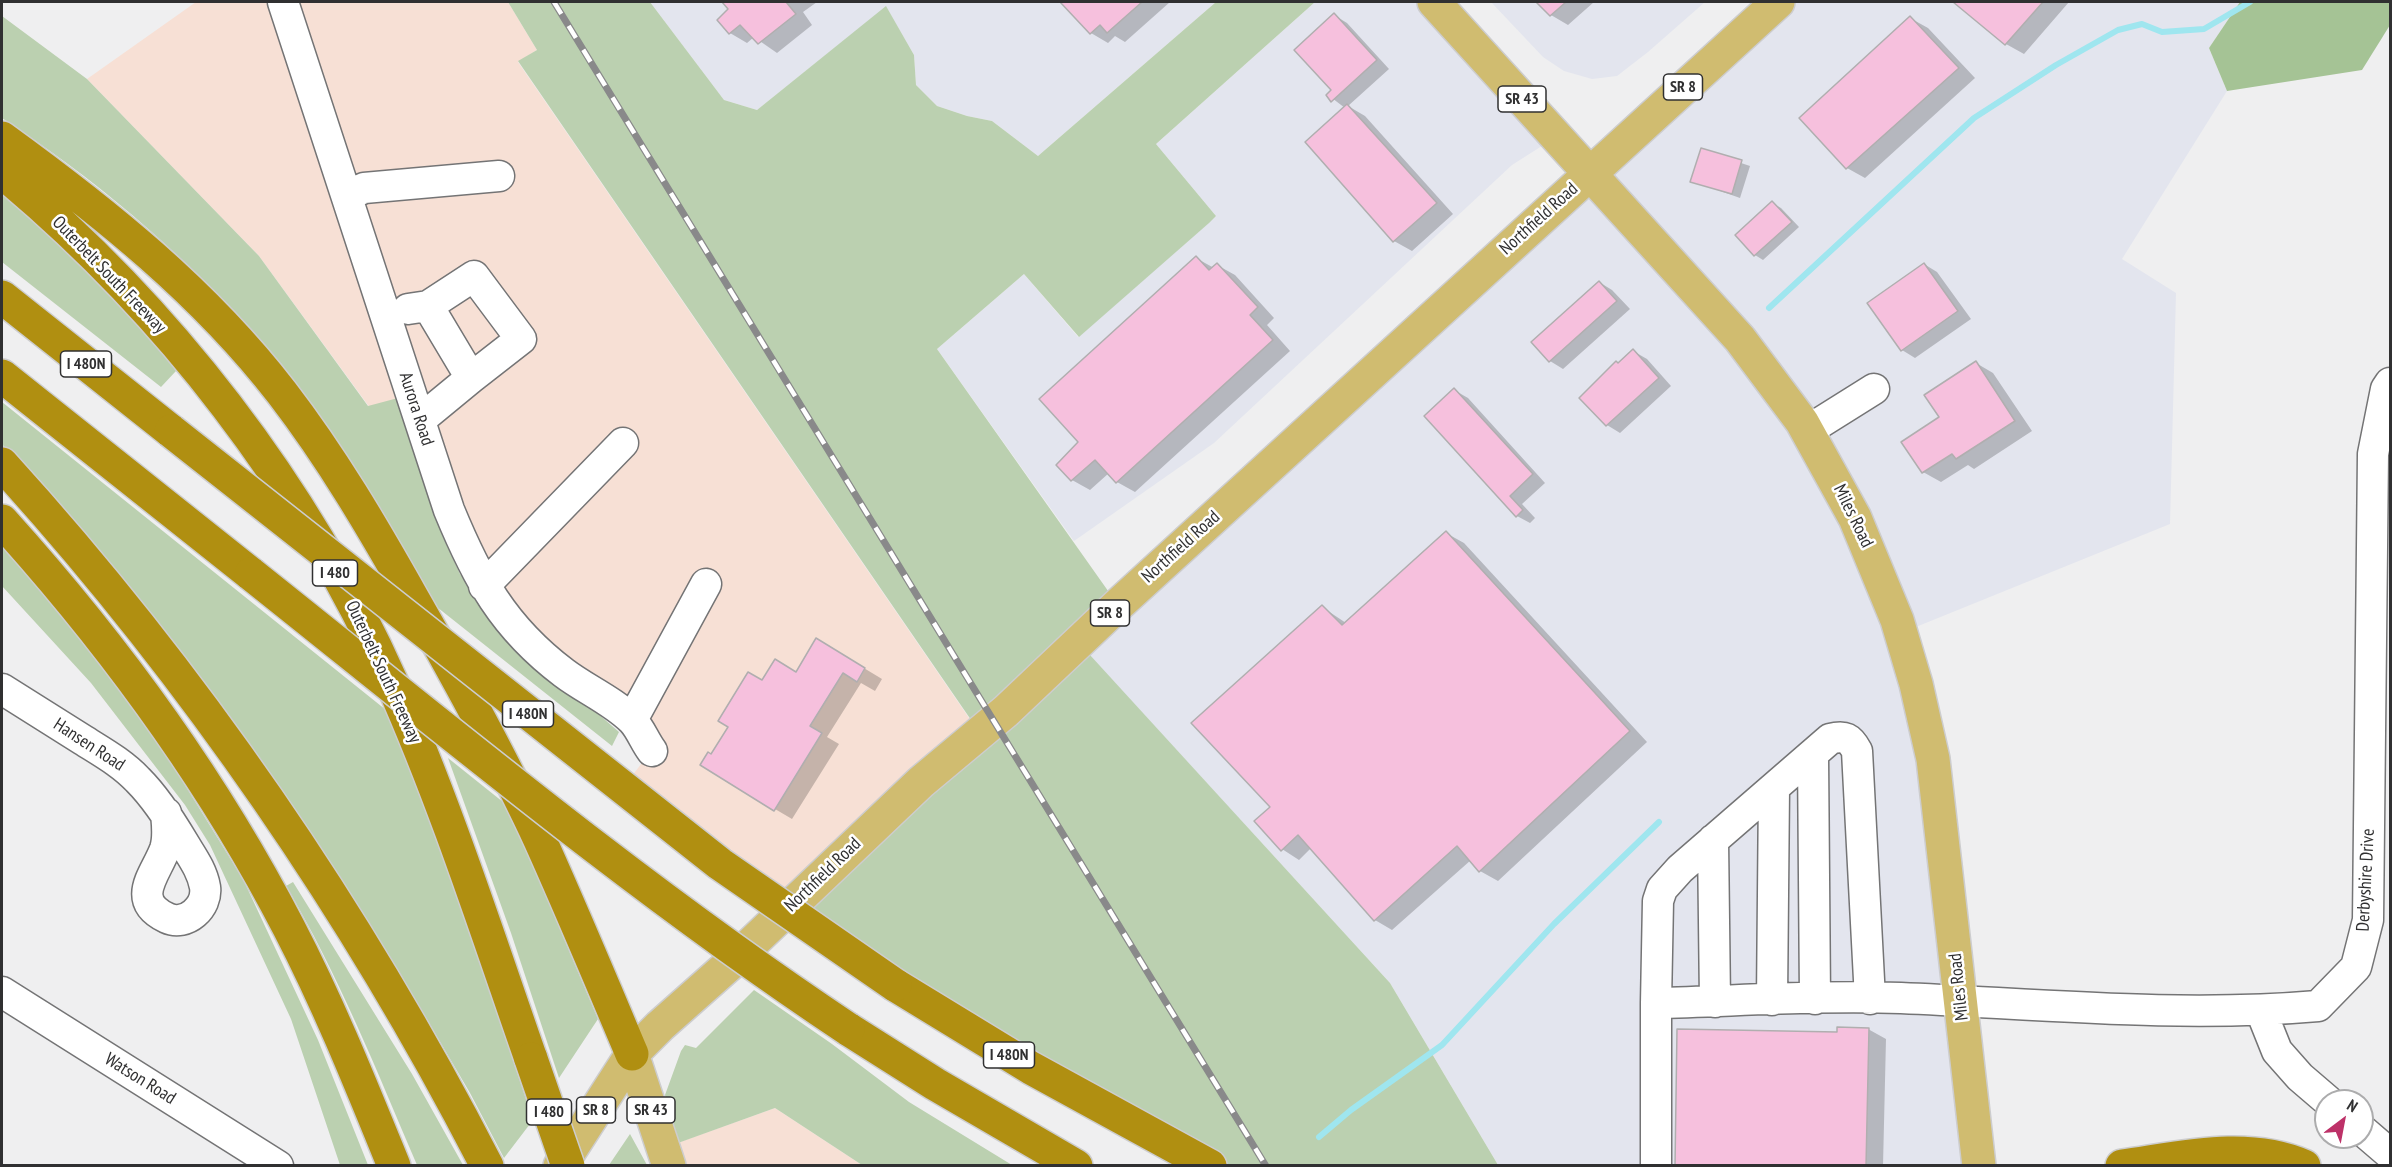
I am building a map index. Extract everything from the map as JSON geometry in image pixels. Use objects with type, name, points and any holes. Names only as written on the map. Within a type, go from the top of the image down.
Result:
[{"type":"highway","points":[[2,138],[69,186],[145,248],[213,313],[281,391],[329,457],[441,648],[539,839],[632,1054]]},
{"type":"highway","name":"Outerbelt South Freeway","points":[[2,172],[107,268],[178,346],[242,427],[318,543],[370,637],[416,739],[453,835],[568,1166]]},
{"type":"highway","name":"I 480N","points":[[2,297],[701,850],[761,894],[895,985],[1021,1062],[1124,1121],[1210,1166]]},
{"type":"highway","points":[[2,376],[598,849],[707,932],[848,1029],[934,1084],[1076,1166]]},
{"type":"highway","points":[[2,464],[136,623],[264,795],[376,968],[418,1039],[482,1157]]},
{"type":"highway","points":[[2,520],[98,636],[176,740],[244,848],[289,927],[334,1019],[394,1166]]},
{"type":"highway","points":[[2122,1166],[2236,1153],[2266,1155],[2304,1166]]},
{"type":"main road","name":"Miles Road","points":[[1434,2],[1740,339],[1807,431],[1840,487],[1871,554],[1897,620],[1916,684],[1937,790],[1980,1166]]},
{"type":"main road","name":"Northfield Road","points":[[560,1166],[632,1054],[921,782],[1000,717],[1127,597],[1778,2]]},
{"type":"main road","name":"SR 43","points":[[632,1054],[669,1166]]},
{"type":"street","name":"Aurora Road","points":[[283,2],[449,510],[471,562],[494,603],[527,641],[563,672],[632,720],[651,751]]},
{"type":"street","points":[[346,196],[364,188],[499,176]]},
{"type":"street","points":[[385,313],[428,306],[474,276],[521,339],[420,420]]},
{"type":"street","points":[[428,306],[471,378]]},
{"type":"street","name":"Derbyshire Drive","points":[[1656,1003],[1870,999],[2261,1011],[2318,1006],[2356,967],[2368,920],[2373,454],[2386,389],[2391,383]]},
{"type":"street","points":[[1807,431],[1874,389]]},
{"type":"street","points":[[484,586],[623,443]]},
{"type":"street","points":[[632,720],[706,584]]},
{"type":"street","name":"Hansen Road","points":[[2,689],[116,761],[137,778],[166,813]]},
{"type":"street","points":[[1656,1166],[1658,901],[1662,889],[1680,869],[1830,739],[1842,736],[1851,740],[1857,751],[1870,999]]},
{"type":"street","points":[[1813,755],[1815,999]]},
{"type":"street","points":[[1772,1000],[1774,788]]},
{"type":"street","points":[[1713,840],[1715,1002]]},
{"type":"street","name":"Watson Road","points":[[2,992],[279,1166]]},
{"type":"street","points":[[2261,1011],[2277,1051],[2314,1089]]},
{"type":"street","points":[[2374,1140],[2391,1154]]},
{"type":"shaded area","points":[[196,2],[508,2],[537,50],[518,62],[980,734],[780,916],[622,789],[651,751],[563,672],[259,256],[87,79]]},
{"type":"shaded area","points":[[650,2],[1216,2],[1038,156],[992,121],[937,106],[916,85],[914,55],[886,7],[757,110],[724,100]]},
{"type":"shaded area","points":[[1315,2],[1434,2],[1556,137],[1512,165],[1214,443],[1074,541],[937,349],[1024,274],[1078,337],[1216,216],[1156,144]]},
{"type":"shaded area","points":[[1491,2],[1705,2],[1617,76],[1592,79],[1564,71],[1543,57]]},
{"type":"shaded area","points":[[1777,2],[2240,2],[2209,48],[2227,91],[2122,259],[2176,293],[2170,524],[1901,633],[1979,1165],[1498,1165],[1390,983],[1078,643]]},
{"type":"shaded area","points":[[775,1108],[862,1165],[669,1165],[663,1148]]},
{"type":"green space","points":[[508,2],[650,2],[724,100],[757,110],[886,6],[914,55],[916,85],[937,106],[992,121],[1038,156],[1216,2],[1315,2],[1156,144],[1216,216],[1209,223],[1079,337],[1024,274],[937,349],[1118,605],[1079,643],[1390,983],[1498,1165],[1210,1165],[780,916],[980,733],[518,61],[537,50]]},
{"type":"green space","points":[[2240,2],[2390,2],[2390,25],[2362,70],[2227,91],[2209,48]]},
{"type":"green space","points":[[2,16],[87,79],[259,256],[368,406],[398,398],[443,537],[460,574],[527,652],[619,732],[612,746],[418,592],[246,330],[221,300],[164,243],[132,215],[67,164],[2,118]]},
{"type":"green space","points":[[2,192],[51,232],[134,313],[176,371],[161,387],[2,262]]},
{"type":"green space","points":[[2,402],[391,714],[436,829],[533,1120],[504,1158],[470,1093],[395,965],[274,781],[2,444]]},
{"type":"green space","points":[[2,544],[104,668],[167,756],[243,879],[318,1040],[368,1165],[340,1165],[291,1019],[210,845],[185,805],[91,683],[2,586]]},
{"type":"green space","points":[[448,758],[508,806],[598,1019],[559,1078],[511,933]]},
{"type":"green space","points":[[293,882],[412,1074],[463,1165],[417,1165],[340,988],[286,886]]},
{"type":"green space","points":[[754,990],[832,1044],[909,1102],[1012,1165],[862,1165],[775,1108],[678,1143],[665,1095],[681,1051],[685,1045],[696,1048]]},
{"type":"green space","points":[[630,1134],[647,1165],[609,1165]]},
{"type":"building","points":[[722,2],[786,2],[796,14],[758,44],[740,25],[729,34],[717,20],[728,9]]},
{"type":"building","points":[[1060,2],[1142,2],[1107,33],[1100,25],[1090,34]]},
{"type":"building","points":[[1536,2],[1566,2],[1550,16]]},
{"type":"building","points":[[1953,2],[2043,2],[2005,45]]},
{"type":"building","points":[[1334,13],[1377,60],[1331,102],[1326,95],[1331,90],[1294,50]]},
{"type":"building","points":[[1910,16],[1959,68],[1846,169],[1799,118]]},
{"type":"building","points":[[1347,104],[1437,203],[1393,242],[1305,142]]},
{"type":"building","points":[[1701,148],[1742,160],[1732,194],[1690,182]]},
{"type":"building","points":[[1772,201],[1792,222],[1754,256],[1735,235]]},
{"type":"building","points":[[1196,256],[1209,270],[1217,263],[1258,307],[1250,315],[1273,340],[1116,483],[1095,460],[1071,481],[1056,465],[1078,442],[1039,399]]},
{"type":"building","points":[[1924,263],[1958,311],[1901,351],[1867,303]]},
{"type":"building","points":[[1599,281],[1617,301],[1549,362],[1531,342]]},
{"type":"building","points":[[1633,349],[1659,378],[1606,426],[1579,398],[1616,361],[1618,363]]},
{"type":"building","points":[[1976,361],[2015,421],[1956,459],[1952,454],[1922,473],[1901,442],[1939,417],[1924,395]]},
{"type":"building","points":[[1454,388],[1533,474],[1510,496],[1523,510],[1516,517],[1424,416]]},
{"type":"building","points":[[1446,531],[1630,731],[1479,872],[1457,846],[1374,921],[1298,835],[1281,851],[1254,821],[1270,807],[1191,723],[1322,605],[1342,625]]},
{"type":"building","points":[[816,638],[865,668],[857,682],[843,673],[810,726],[822,733],[774,811],[700,765],[708,752],[711,754],[728,727],[718,721],[748,672],[762,680],[775,659],[796,672]]},
{"type":"building","points":[[1837,1027],[1869,1028],[1866,1166],[1675,1166],[1677,1029],[1837,1032]]},
{"type":"waterway","points":[[1769,308],[1974,118],[2056,65],[2118,30],[2142,24],[2162,32],[2204,29],[2250,2]]},
{"type":"waterway","points":[[1319,1137],[1351,1110],[1442,1045],[1554,924],[1659,822]]},
{"type":"railway","points":[[554,2],[1266,1166]]}]
